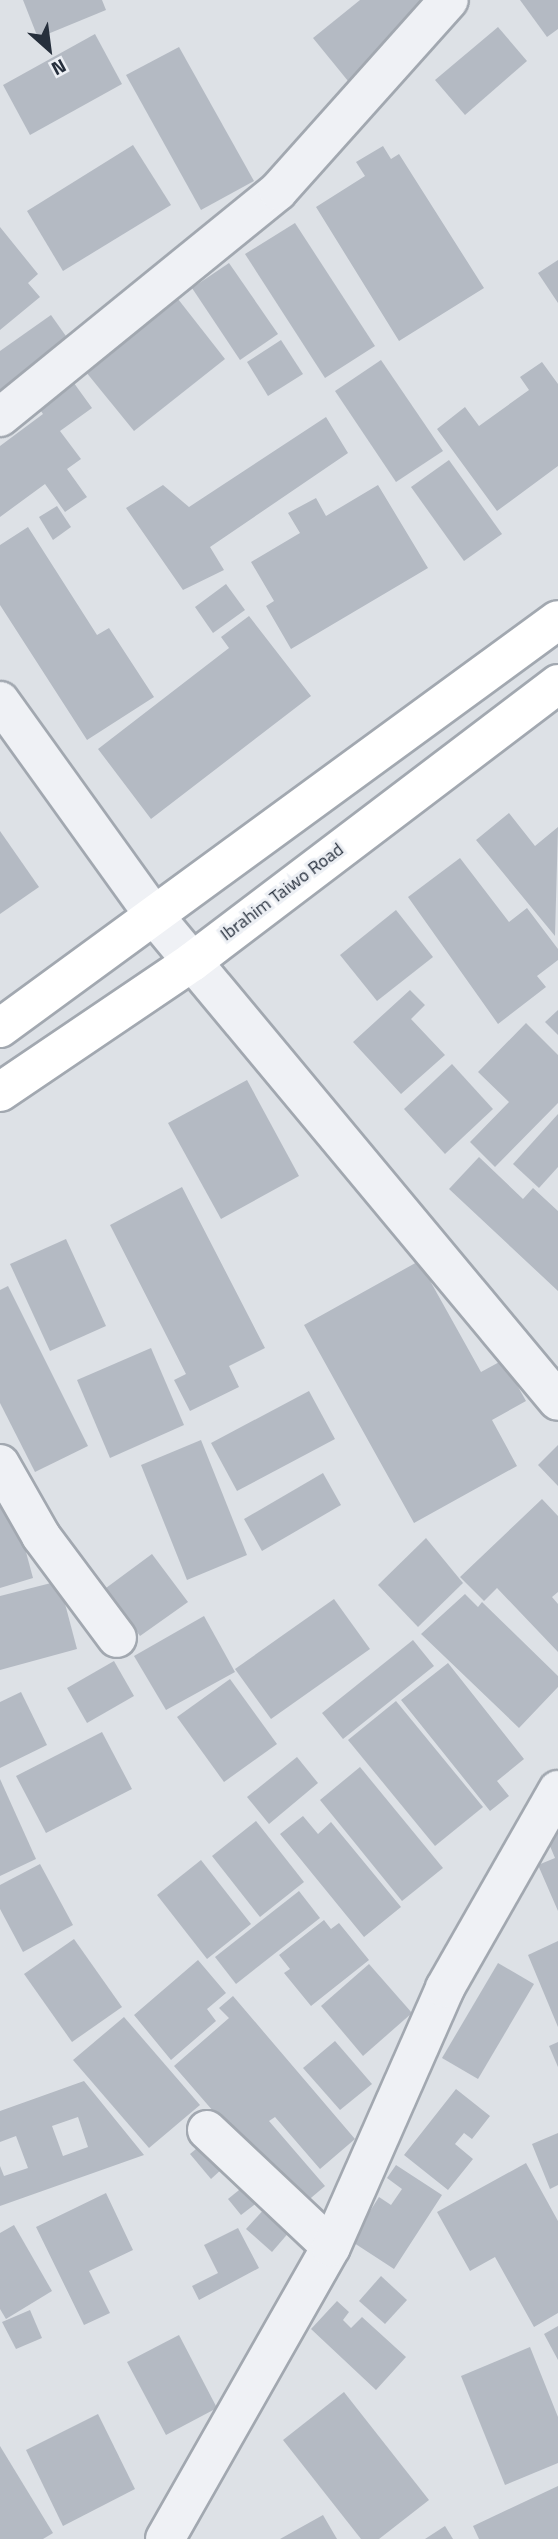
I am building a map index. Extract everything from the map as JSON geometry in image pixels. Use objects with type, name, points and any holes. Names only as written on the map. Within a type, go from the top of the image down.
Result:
[{"type":"main road","points":[[0,1028],[156,918],[558,620]]},
{"type":"main road","name":"Ibrahim Taiwo Road","points":[[0,1092],[192,962],[558,684]]},
{"type":"street","points":[[0,417],[278,191],[449,0]]},
{"type":"street","points":[[0,701],[156,918],[558,1401]]},
{"type":"street","points":[[0,1464],[46,1543],[117,1638]]},
{"type":"street","points":[[165,2539],[331,2247],[445,1988],[558,1790]]},
{"type":"street","points":[[207,2130],[331,2247]]},
{"type":"building","points":[[23,0],[102,0],[106,10],[38,38]]},
{"type":"building","points":[[360,0],[437,0],[441,5],[348,81],[313,38]]},
{"type":"building","points":[[520,0],[558,0],[558,29],[547,37]]},
{"type":"building","points":[[498,27],[527,61],[465,115],[435,80]]},
{"type":"building","points":[[95,34],[122,84],[30,135],[3,85]]},
{"type":"building","points":[[179,47],[254,181],[201,210],[126,75]]},
{"type":"building","points":[[133,145],[171,205],[63,271],[27,211]]},
{"type":"building","points":[[383,146],[391,159],[399,154],[484,288],[399,341],[316,207],[365,176],[356,162]]},
{"type":"building","points":[[295,223],[375,346],[325,378],[245,254]]},
{"type":"building","points":[[0,227],[38,274],[28,283],[40,297],[0,330]]},
{"type":"building","points":[[558,260],[558,303],[538,273]]},
{"type":"building","points":[[229,263],[278,334],[240,360],[192,288]]},
{"type":"building","points":[[178,299],[225,359],[134,431],[86,372]]},
{"type":"building","points":[[51,315],[73,346],[0,398],[0,351]]},
{"type":"building","points":[[281,340],[303,374],[268,396],[247,362]]},
{"type":"building","points":[[381,360],[443,451],[396,482],[335,391]]},
{"type":"building","points":[[542,362],[558,384],[558,466],[497,511],[437,429],[465,407],[479,426],[529,390],[520,377]]},
{"type":"building","points":[[71,379],[92,408],[60,431],[81,459],[67,469],[87,497],[65,512],[45,484],[0,517],[0,446],[43,414],[36,404]]},
{"type":"building","points":[[326,417],[348,453],[210,547],[224,570],[183,590],[126,508],[163,485],[189,507]]},
{"type":"building","points":[[449,460],[502,534],[464,561],[411,487]]},
{"type":"building","points":[[378,485],[428,568],[291,649],[266,606],[274,601],[251,562],[300,533],[288,513],[316,498],[326,516]]},
{"type":"building","points":[[57,506],[71,527],[53,540],[39,517]]},
{"type":"building","points":[[28,527],[97,635],[109,628],[154,697],[87,740],[0,605],[0,545]]},
{"type":"building","points":[[226,584],[245,610],[213,633],[195,607]]},
{"type":"building","points":[[249,616],[311,696],[151,819],[98,749],[229,648],[221,637]]},
{"type":"building","points":[[509,813],[535,846],[558,827],[555,936],[476,840]]},
{"type":"building","points":[[0,831],[39,887],[0,914]]},
{"type":"building","points":[[460,858],[509,922],[527,908],[558,949],[558,960],[537,976],[546,987],[498,1024],[408,897]]},
{"type":"building","points":[[396,910],[433,957],[377,1001],[340,955]]},
{"type":"building","points":[[410,990],[425,1005],[411,1019],[445,1055],[401,1094],[353,1042]]},
{"type":"building","points":[[558,1010],[558,1035],[545,1022]]},
{"type":"building","points":[[526,1023],[558,1055],[558,1103],[495,1167],[470,1142],[509,1102],[478,1072]]},
{"type":"building","points":[[452,1064],[493,1109],[445,1154],[404,1109]]},
{"type":"building","points":[[247,1080],[299,1176],[221,1219],[168,1123]]},
{"type":"building","points":[[558,1114],[558,1167],[539,1188],[513,1164]]},
{"type":"building","points":[[479,1157],[523,1199],[533,1188],[558,1211],[558,1291],[449,1189]]},
{"type":"building","points":[[182,1187],[265,1348],[229,1366],[239,1387],[190,1411],[174,1380],[186,1374],[110,1225]]},
{"type":"building","points":[[66,1239],[106,1326],[50,1351],[10,1264]]},
{"type":"building","points":[[419,1261],[481,1372],[503,1360],[526,1401],[492,1420],[517,1466],[414,1523],[304,1325]]},
{"type":"building","points":[[8,1286],[88,1446],[35,1472],[0,1403],[0,1290]]},
{"type":"building","points":[[151,1348],[184,1425],[110,1458],[77,1380]]},
{"type":"building","points":[[309,1391],[335,1439],[237,1491],[211,1443]]},
{"type":"building","points":[[201,1440],[247,1555],[187,1580],[141,1465]]},
{"type":"building","points":[[558,1445],[558,1486],[538,1465]]},
{"type":"building","points":[[323,1473],[341,1505],[262,1551],[244,1519]]},
{"type":"building","points":[[542,1499],[558,1516],[558,1592],[552,1597],[558,1604],[558,1652],[497,1588],[484,1601],[460,1577]]},
{"type":"building","points":[[12,1500],[33,1578],[0,1588],[0,1503]]},
{"type":"building","points":[[426,1538],[463,1583],[418,1627],[378,1585]]},
{"type":"building","points":[[152,1554],[188,1602],[140,1636],[106,1588]]},
{"type":"building","points":[[59,1581],[77,1649],[0,1670],[0,1596]]},
{"type":"building","points":[[465,1594],[478,1607],[482,1602],[558,1676],[558,1687],[519,1728],[421,1634]]},
{"type":"building","points":[[334,1599],[370,1649],[271,1719],[235,1669]]},
{"type":"building","points":[[204,1616],[235,1672],[166,1710],[134,1656]]},
{"type":"building","points":[[413,1640],[434,1666],[343,1739],[322,1713]]},
{"type":"building","points":[[114,1661],[134,1696],[87,1723],[67,1688]]},
{"type":"building","points":[[448,1663],[524,1759],[497,1781],[509,1796],[490,1811],[401,1700]]},
{"type":"building","points":[[230,1679],[277,1744],[224,1782],[177,1717]]},
{"type":"building","points":[[21,1692],[47,1745],[0,1768],[0,1702]]},
{"type":"building","points":[[396,1701],[483,1807],[435,1846],[348,1740]]},
{"type":"building","points":[[102,1732],[132,1789],[46,1833],[16,1776]]},
{"type":"building","points":[[297,1757],[318,1783],[269,1824],[247,1797]]},
{"type":"building","points":[[360,1767],[443,1868],[402,1901],[320,1800]]},
{"type":"building","points":[[0,1779],[36,1859],[0,1876]]},
{"type":"building","points":[[303,1816],[318,1834],[331,1822],[401,1907],[364,1937],[280,1834]]},
{"type":"building","points":[[256,1821],[304,1882],[260,1917],[212,1856]]},
{"type":"building","points":[[558,1828],[558,1911],[538,1865],[555,1858],[545,1834]]},
{"type":"building","points":[[201,1860],[251,1924],[207,1959],[157,1895]]},
{"type":"building","points":[[40,1864],[73,1925],[23,1952],[0,1909],[0,1885]]},
{"type":"building","points":[[299,1891],[320,1918],[236,1984],[215,1957]]},
{"type":"building","points":[[324,1920],[331,1929],[339,1923],[369,1960],[311,2006],[284,1973],[290,1969],[279,1955]]},
{"type":"building","points":[[74,1939],[122,2007],[72,2042],[24,1974]]},
{"type":"building","points":[[558,1941],[558,2027],[528,1955]]},
{"type":"building","points":[[198,1960],[226,1993],[207,2009],[216,2021],[171,2060],[134,2015]]},
{"type":"building","points":[[498,1963],[534,1984],[478,2079],[442,2058]]},
{"type":"building","points":[[369,1964],[412,2013],[363,2056],[321,2006]]},
{"type":"building","points":[[233,1996],[355,2139],[320,2169],[275,2117],[269,2121],[325,2186],[298,2209],[174,2066],[229,2018],[219,2008]]},
{"type":"building","points":[[124,2017],[200,2105],[149,2148],[73,2060]]},
{"type":"building","points":[[335,2041],[372,2084],[340,2110],[303,2068]]},
{"type":"building","points":[[558,2042],[558,2067],[549,2046]]},
{"type":"building","points":[[84,2081],[144,2155],[0,2206],[0,2166],[4,2176],[28,2168],[16,2136],[0,2142],[0,2111]],"holes":[[[78,2117],[88,2147],[63,2156],[52,2126]]]},
{"type":"building","points":[[456,2089],[490,2116],[472,2139],[464,2133],[455,2144],[473,2159],[448,2190],[404,2155]]},
{"type":"building","points":[[558,2133],[558,2185],[550,2189],[532,2144]]},
{"type":"building","points":[[202,2144],[223,2168],[211,2179],[190,2154]]},
{"type":"building","points":[[526,2163],[558,2221],[558,2313],[534,2327],[495,2257],[470,2271],[437,2212]]},
{"type":"building","points":[[396,2165],[442,2195],[394,2269],[351,2241],[379,2197],[391,2205],[402,2189],[387,2178]]},
{"type":"building","points":[[244,2186],[258,2202],[241,2215],[228,2199]]},
{"type":"building","points":[[106,2193],[133,2250],[89,2271],[110,2313],[84,2325],[36,2227]]},
{"type":"building","points":[[266,2207],[291,2230],[272,2252],[246,2229]]},
{"type":"building","points":[[14,2225],[52,2291],[6,2319],[0,2309],[0,2233]]},
{"type":"building","points":[[238,2228],[259,2268],[199,2300],[192,2286],[218,2273],[204,2245]]},
{"type":"building","points":[[381,2276],[407,2300],[385,2324],[359,2301]]},
{"type":"building","points":[[337,2301],[349,2312],[343,2320],[351,2328],[362,2317],[406,2357],[376,2390],[311,2329]]},
{"type":"building","points":[[30,2310],[42,2338],[16,2349],[2,2322]]},
{"type":"building","points":[[558,2326],[558,2360],[544,2334]]},
{"type":"building","points":[[179,2335],[217,2408],[166,2435],[127,2362]]},
{"type":"building","points":[[530,2347],[558,2417],[558,2463],[505,2485],[461,2376]]},
{"type":"building","points":[[344,2392],[429,2500],[379,2539],[361,2539],[283,2440]]},
{"type":"building","points":[[98,2414],[135,2489],[63,2526],[26,2450]]},
{"type":"building","points":[[0,2446],[53,2533],[43,2539],[0,2539]]},
{"type":"building","points":[[558,2486],[558,2539],[479,2539],[473,2526]]},
{"type":"building","points":[[323,2515],[337,2539],[280,2539]]},
{"type":"building","points":[[445,2526],[453,2539],[425,2539]]}]
